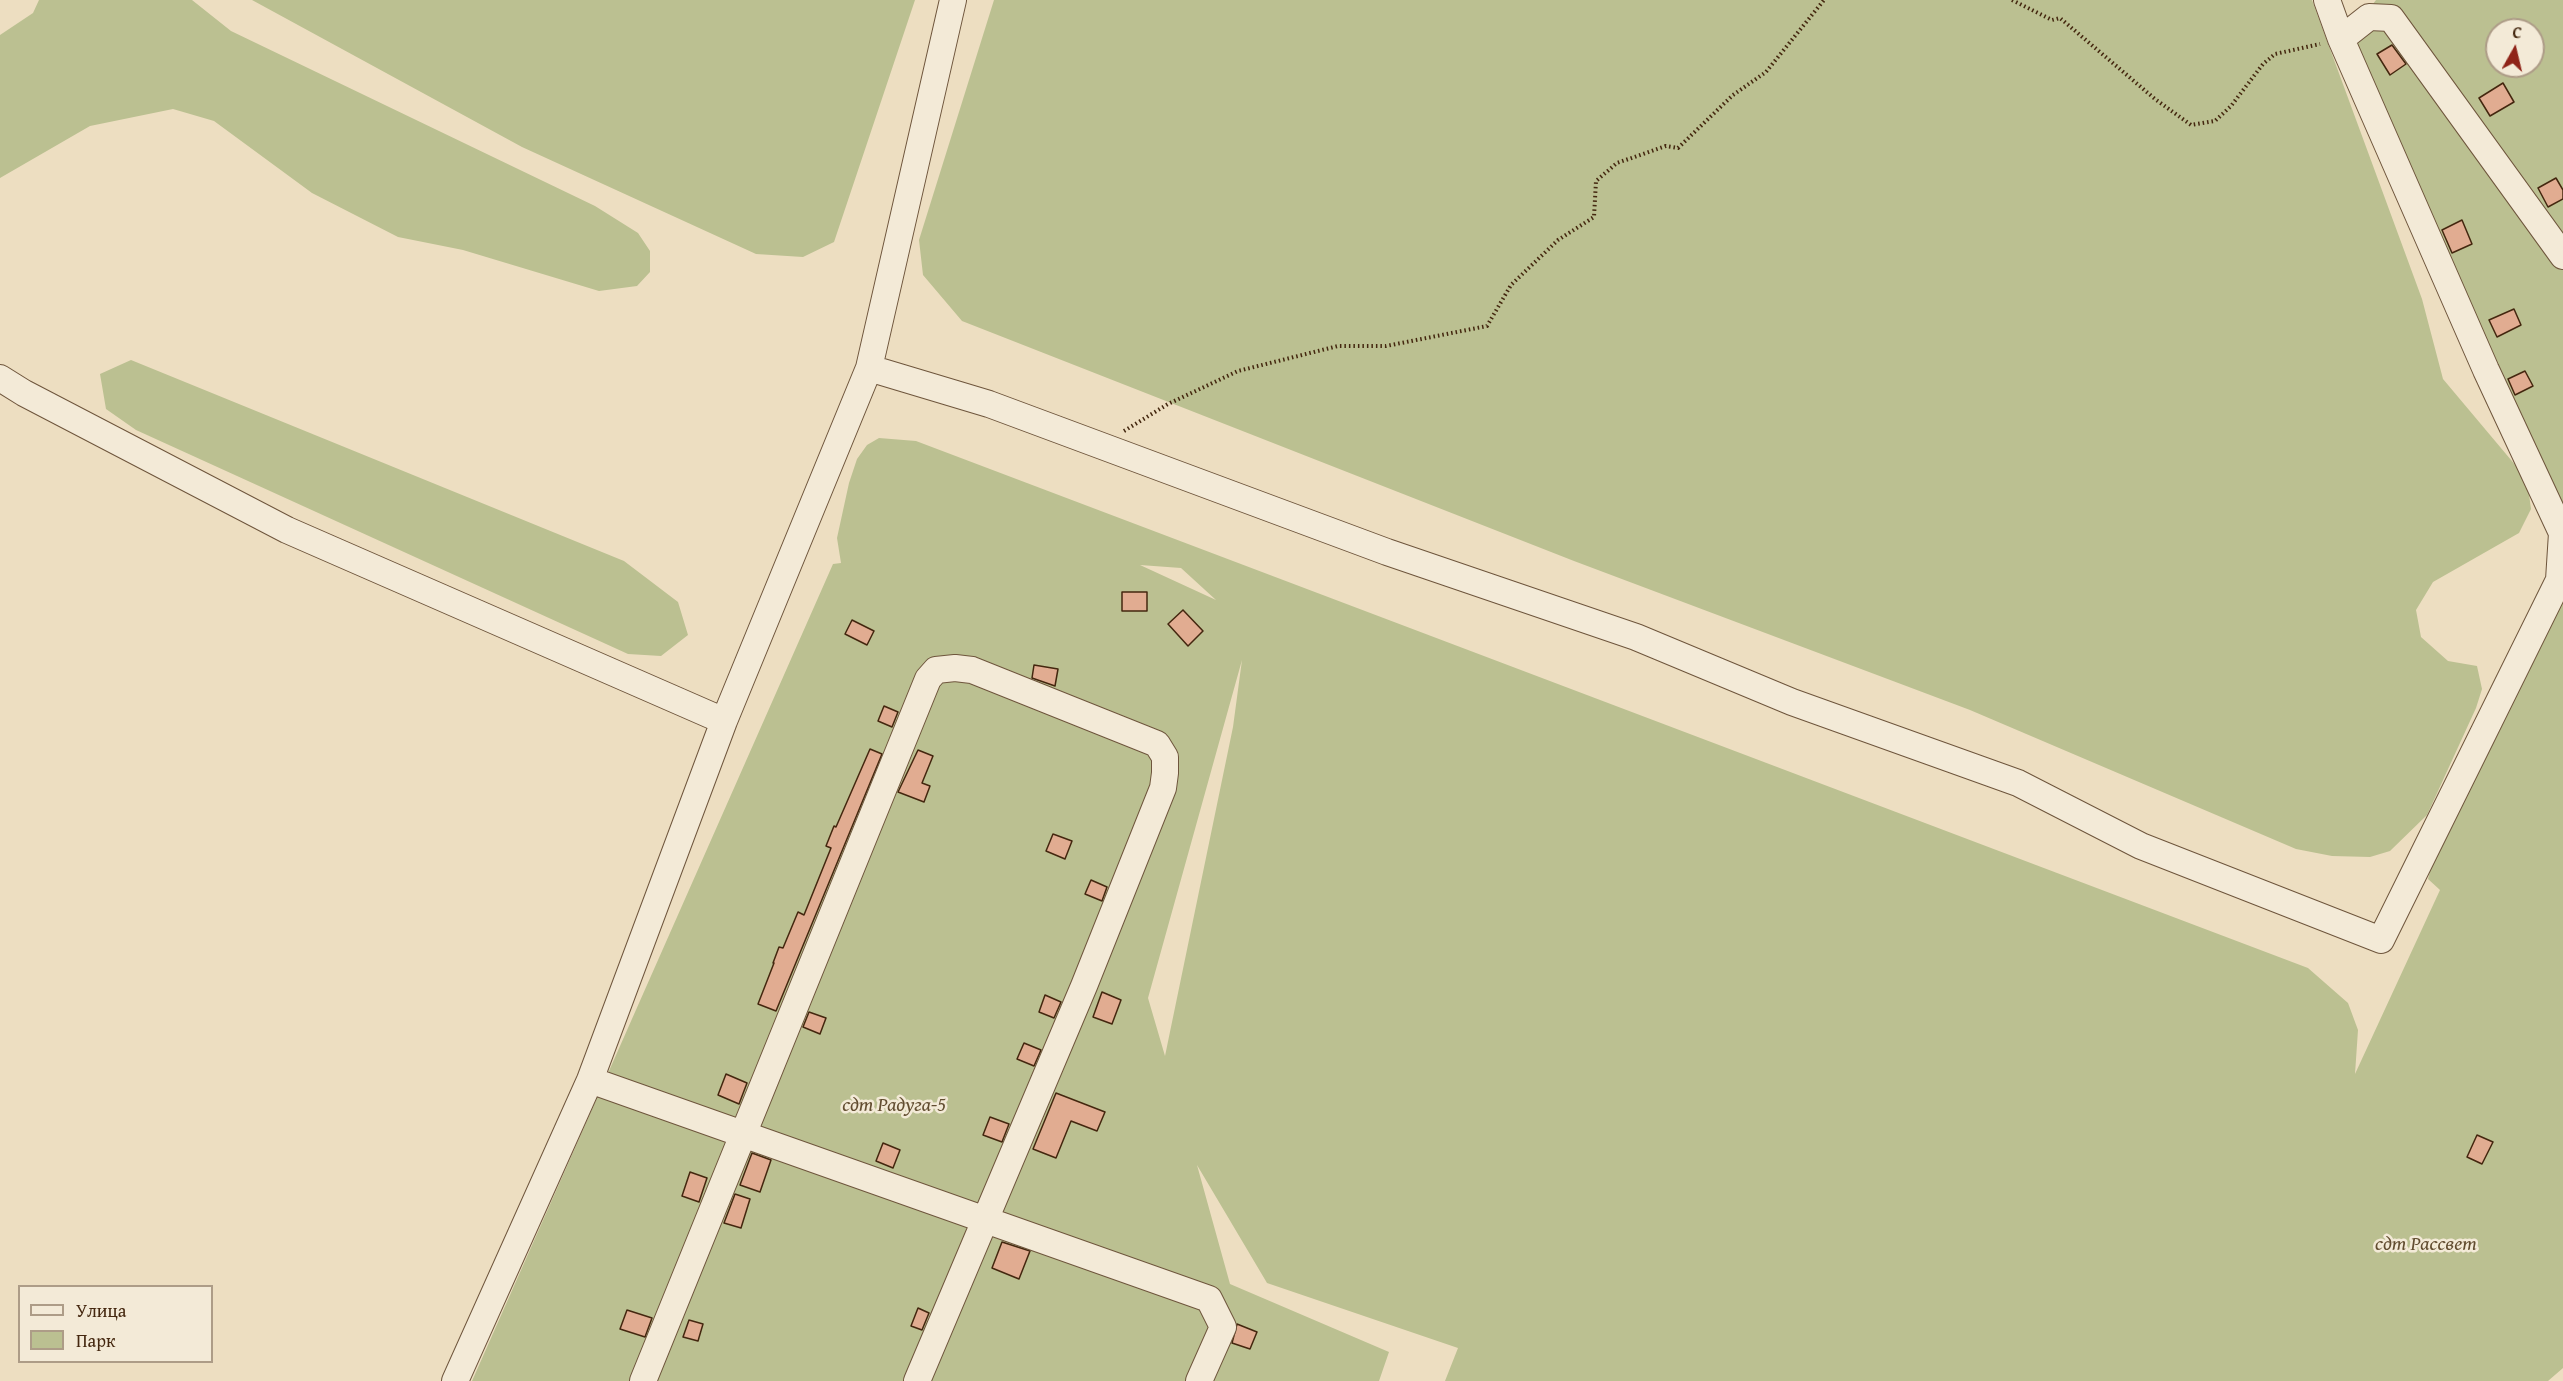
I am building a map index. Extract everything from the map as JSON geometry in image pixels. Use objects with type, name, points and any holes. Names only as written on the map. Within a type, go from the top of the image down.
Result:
[{"type":"street","points":[[455,1381],[590,1080],[724,721],[869,369],[953,0]]},
{"type":"street","points":[[869,369],[989,404],[1110,447],[1387,552],[1636,637],[1792,702],[2018,783],[2141,846],[2381,940],[2559,580],[2562,533],[2486,370],[2341,39],[2327,0]]},
{"type":"street","points":[[2341,39],[2369,17],[2391,18],[2563,256]]},
{"type":"street","points":[[0,378],[24,393],[287,530],[724,721]]},
{"type":"street","points":[[642,1381],[928,679],[936,670],[956,668],[972,670],[1157,744],[1165,757],[1166,773],[1163,788],[1084,986],[917,1381]]},
{"type":"street","points":[[590,1080],[1209,1299],[1223,1327],[1199,1381]]},
{"type":"path","points":[[1110,447],[1124,431],[1168,404],[1238,371],[1338,346],[1386,346],[1487,326],[1511,285],[1558,240],[1594,217],[1596,181],[1617,163],[1666,146],[1678,148],[1733,95],[1766,72],[1824,0]]},
{"type":"path","points":[[2012,0],[2052,20],[2060,18],[2155,99],[2191,125],[2215,121],[2231,106],[2263,64],[2275,54],[2341,39]]},
{"type":"green space","points":[[39,0],[192,0],[231,31],[595,206],[638,233],[650,251],[650,272],[637,286],[599,291],[463,250],[398,237],[312,193],[214,121],[173,109],[90,126],[0,178],[0,35],[33,13]]},
{"type":"green space","points":[[252,0],[915,0],[834,242],[803,257],[756,254],[522,147]]},
{"type":"green space","points":[[994,0],[2312,0],[2422,299],[2443,379],[2527,479],[2531,509],[2519,533],[2433,582],[2416,610],[2421,637],[2448,661],[2477,666],[2482,689],[2476,708],[2427,815],[2390,851],[2370,857],[2332,856],[2296,849],[1970,710],[1574,561],[962,321],[923,275],[919,240]]},
{"type":"green space","points":[[2376,0],[2563,0],[2563,512],[2348,36]]},
{"type":"green space","points":[[131,360],[624,561],[678,602],[688,635],[661,656],[628,654],[136,430],[106,409],[100,374]]},
{"type":"green space","points":[[879,438],[916,441],[2308,968],[2348,1003],[2358,1030],[2355,1074],[2440,890],[2428,879],[2433,859],[2563,599],[2563,1368],[2548,1381],[1445,1381],[1458,1348],[1267,1283],[1197,1165],[1230,1284],[1389,1352],[1379,1381],[472,1381],[833,564],[841,563],[837,538],[849,483],[857,459],[867,445]],"holes":[[[1140,565],[1181,568],[1216,600]],[[1242,660],[1233,727],[1165,1056],[1148,998]]]},
{"type":"building","points":[[2392,45],[2406,64],[2390,75],[2377,54]]},
{"type":"building","points":[[2503,83],[2514,102],[2490,116],[2479,98]]},
{"type":"building","points":[[2556,178],[2563,190],[2563,199],[2548,207],[2538,188]]},
{"type":"building","points":[[2462,220],[2472,244],[2452,253],[2442,230]]},
{"type":"building","points":[[2514,309],[2521,325],[2497,337],[2489,320]]},
{"type":"building","points":[[2525,371],[2533,386],[2515,395],[2508,379]]},
{"type":"building","points":[[1122,592],[1147,592],[1147,611],[1122,611]]},
{"type":"building","points":[[1183,610],[1203,631],[1188,646],[1168,624]]},
{"type":"building","points":[[852,620],[874,631],[867,645],[845,634]]},
{"type":"building","points":[[1034,665],[1058,669],[1055,686],[1032,678]]},
{"type":"building","points":[[884,706],[898,712],[892,727],[878,721]]},
{"type":"building","points":[[870,749],[882,754],[776,1011],[758,1004],[779,947],[783,948],[798,912],[804,915],[831,848],[826,846]]},
{"type":"building","points":[[918,750],[933,756],[922,783],[930,786],[924,802],[898,792]]},
{"type":"building","points":[[1053,834],[1072,841],[1065,859],[1046,851]]},
{"type":"building","points":[[1091,880],[1107,887],[1102,901],[1085,894]]},
{"type":"building","points":[[1102,992],[1121,1000],[1112,1024],[1093,1017]]},
{"type":"building","points":[[1045,995],[1061,1002],[1054,1018],[1039,1012]]},
{"type":"building","points":[[809,1012],[826,1018],[820,1034],[803,1027]]},
{"type":"building","points":[[1024,1043],[1041,1050],[1034,1066],[1017,1059]]},
{"type":"building","points":[[726,1074],[747,1083],[739,1104],[718,1095]]},
{"type":"building","points":[[1056,1093],[1105,1112],[1097,1131],[1071,1121],[1056,1158],[1033,1149]]},
{"type":"building","points":[[990,1117],[1009,1124],[1002,1142],[983,1135]]},
{"type":"building","points":[[2477,1135],[2493,1142],[2482,1164],[2467,1157]]},
{"type":"building","points":[[883,1143],[900,1150],[893,1168],[876,1161]]},
{"type":"building","points":[[752,1153],[771,1160],[760,1192],[740,1185]]},
{"type":"building","points":[[690,1172],[707,1178],[699,1202],[682,1196]]},
{"type":"building","points":[[735,1194],[750,1199],[741,1228],[724,1223]]},
{"type":"building","points":[[1002,1242],[1030,1251],[1019,1279],[992,1268]]},
{"type":"building","points":[[918,1308],[929,1313],[922,1330],[911,1326]]},
{"type":"building","points":[[627,1310],[652,1318],[645,1337],[620,1329]]},
{"type":"building","points":[[689,1320],[703,1324],[698,1341],[683,1337]]},
{"type":"building","points":[[1237,1324],[1257,1332],[1250,1349],[1232,1343]]},
{"type":"park label","name":"сдт Радуга-5","points":[[894,1106]]},
{"type":"park label","name":"сдт Рассвет","points":[[2426,1245]]}]
